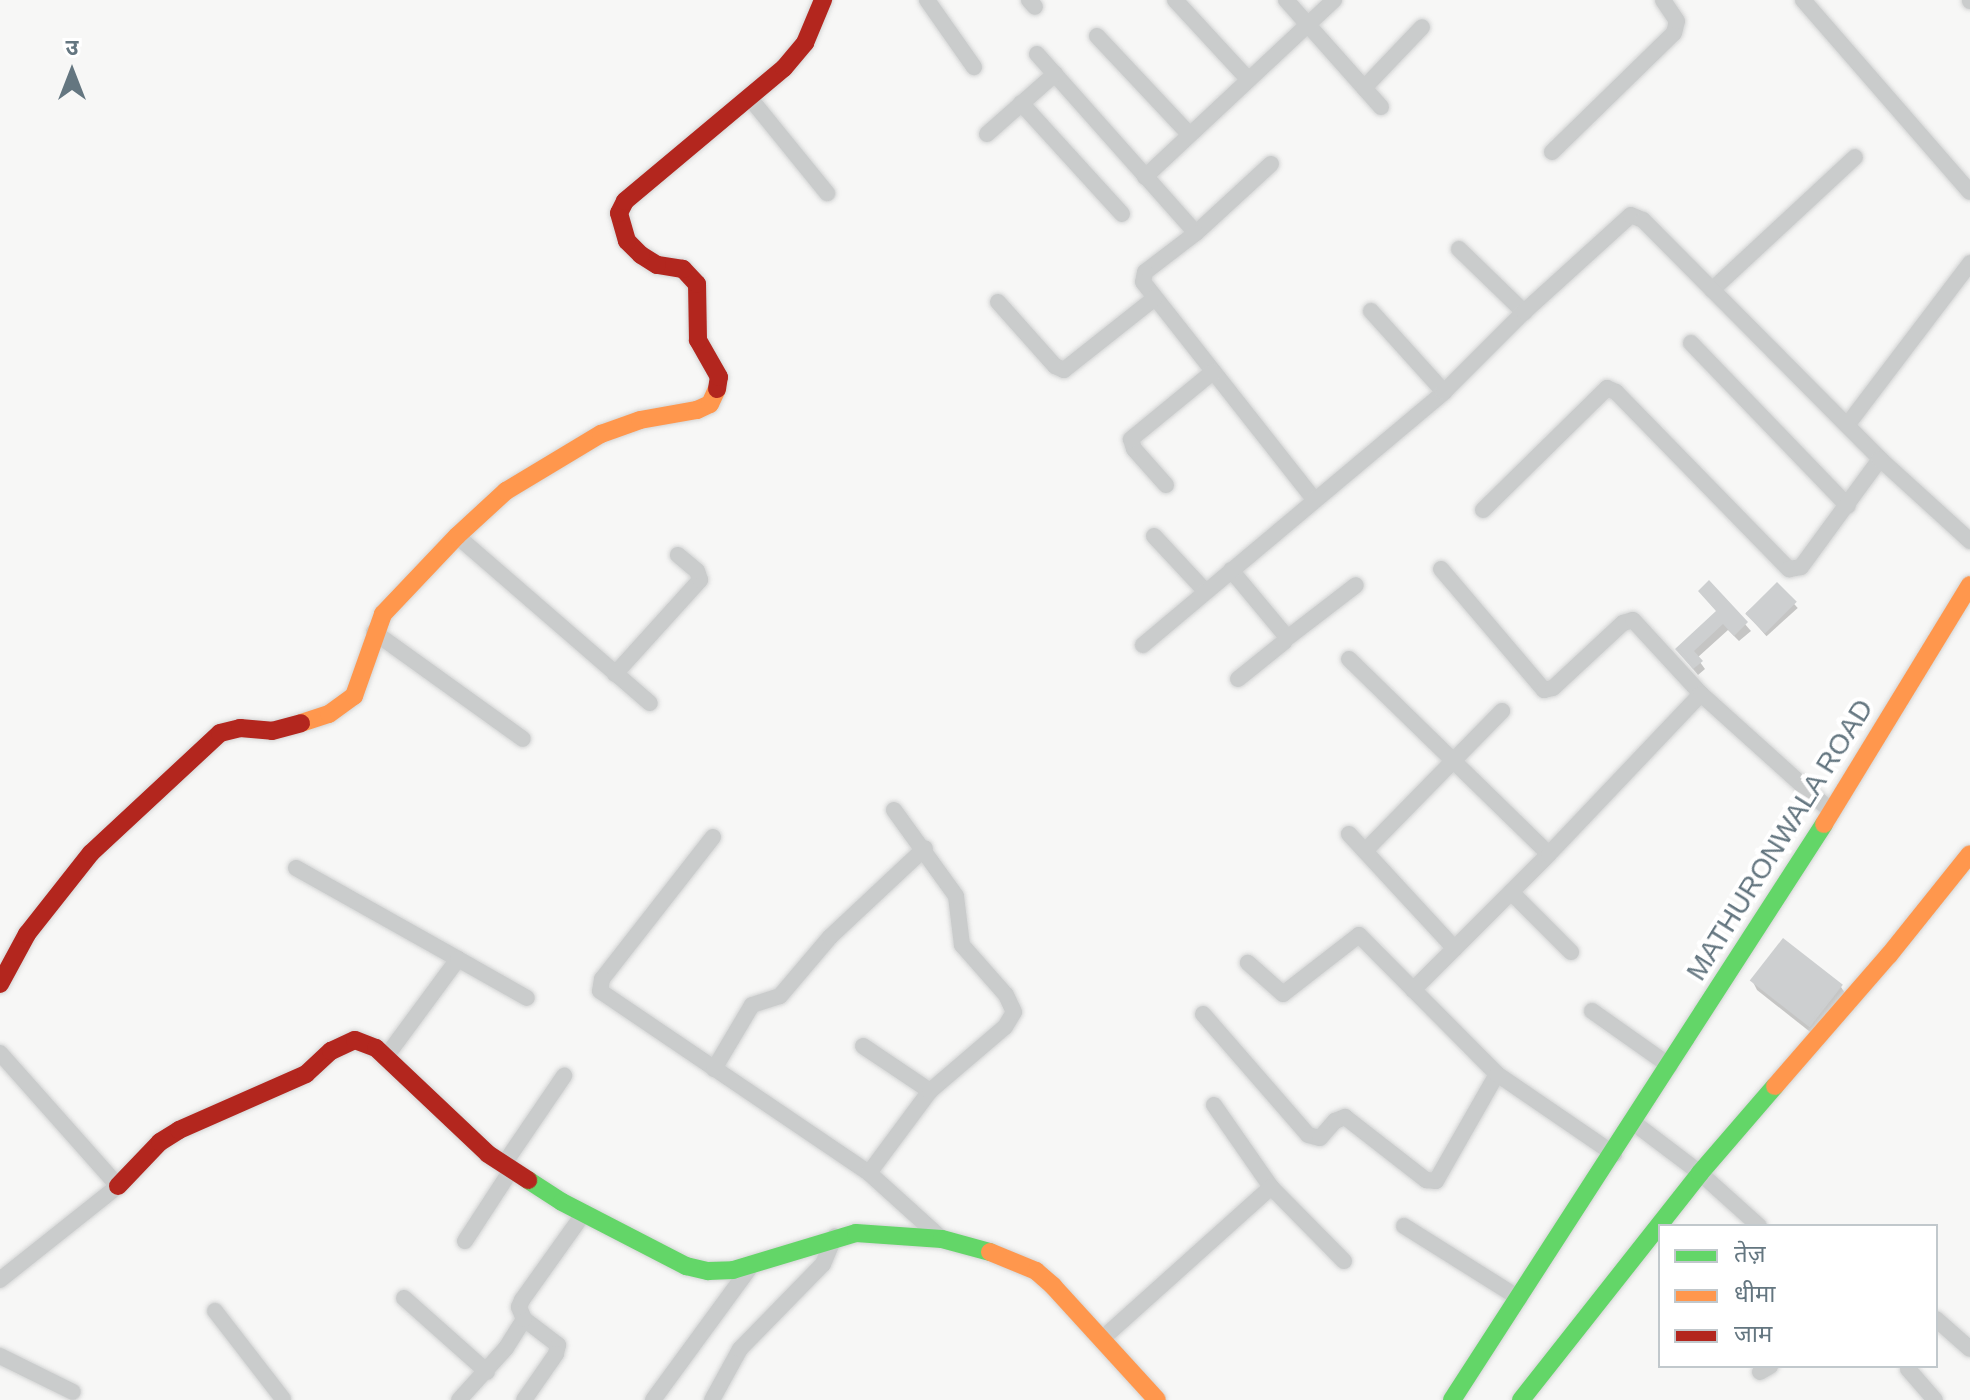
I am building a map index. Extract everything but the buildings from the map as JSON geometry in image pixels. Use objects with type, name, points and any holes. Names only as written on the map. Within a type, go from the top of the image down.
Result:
[{"type":"street","points":[[0,984],[27,934],[91,853],[220,733],[240,728],[272,731],[288,728],[343,706],[354,696],[374,632],[383,614],[457,536],[506,491],[601,434],[640,420],[697,410],[710,404],[719,377],[698,340],[697,284],[683,269],[657,265],[641,255],[627,241],[619,213],[625,201],[784,68],[805,43],[823,0]]},
{"type":"street","points":[[927,0],[974,67]]},
{"type":"street","points":[[1175,0],[1248,79]]},
{"type":"street","points":[[1286,0],[1381,107]]},
{"type":"street","points":[[1145,177],[1188,133],[1334,0]]},
{"type":"street","points":[[1552,152],[1674,33],[1677,21],[1663,0]]},
{"type":"street","points":[[1803,0],[1970,192]]},
{"type":"street","points":[[1364,88],[1422,27]]},
{"type":"street","points":[[1097,36],[1188,133]]},
{"type":"street","points":[[1037,54],[1196,233]]},
{"type":"street","points":[[987,134],[1055,74]]},
{"type":"street","points":[[749,97],[827,193]]},
{"type":"street","points":[[1021,103],[1122,214]]},
{"type":"street","points":[[1712,290],[1855,157]]},
{"type":"street","points":[[1271,164],[1196,233],[1145,272],[1143,282],[1314,499]]},
{"type":"street","points":[[1143,645],[1444,392],[1524,312],[1631,215],[1643,220],[1880,459],[1970,541]]},
{"type":"street","points":[[1459,249],[1524,312]]},
{"type":"street","points":[[1848,424],[1970,263]]},
{"type":"street","points":[[998,302],[1055,366],[1064,370],[1155,298]]},
{"type":"street","points":[[1371,311],[1444,392]]},
{"type":"street","points":[[1691,343],[1848,506]]},
{"type":"street","points":[[1166,485],[1134,449],[1131,439],[1213,372]]},
{"type":"street","points":[[1483,510],[1607,388],[1616,392],[1789,569],[1801,567],[1880,459]]},
{"type":"street","points":[[457,536],[650,703]]},
{"type":"street","points":[[1154,536],[1206,592]]},
{"type":"street","points":[[615,674],[700,580],[697,571],[678,555]]},
{"type":"street","points":[[1441,569],[1544,690],[1553,688],[1623,623],[1633,620],[1701,694],[1832,812]]},
{"type":"street","points":[[1231,570],[1286,639]]},
{"type":"street","points":[[1238,679],[1356,585]]},
{"type":"street","name":"MATHURONWALA ROAD","points":[[1452,1400],[1614,1154],[1832,812],[1970,585]]},
{"type":"street","points":[[374,632],[523,739]]},
{"type":"street","points":[[1349,659],[1549,854]]},
{"type":"street","points":[[1413,990],[1549,854],[1701,694]]},
{"type":"street","points":[[1365,851],[1502,711]]},
{"type":"street","points":[[869,1173],[930,1091],[1005,1027],[1014,1012],[1006,995],[962,945],[956,896],[925,848],[894,810]]},
{"type":"street","points":[[1349,834],[1455,949]]},
{"type":"street","points":[[713,837],[599,985],[603,995],[869,1173],[942,1239]]},
{"type":"street","points":[[714,1069],[752,1005],[780,996],[830,937],[925,848]]},
{"type":"street","points":[[1660,1224],[1700,1173],[1889,955],[1970,854]]},
{"type":"street","points":[[296,868],[527,998]]},
{"type":"street","points":[[1511,892],[1571,952]]},
{"type":"street","points":[[1248,963],[1283,994],[1359,935],[1497,1074],[1614,1154]]},
{"type":"street","points":[[385,1058],[458,959]]},
{"type":"street","points":[[1592,1011],[1670,1066]]},
{"type":"street","points":[[1203,1014],[1308,1135],[1320,1138],[1335,1121],[1345,1117],[1431,1183],[1439,1177],[1497,1074]]},
{"type":"street","points":[[0,1280],[118,1186],[160,1142],[179,1130],[306,1074],[344,1043],[366,1043],[433,1105],[508,1166],[584,1213],[686,1266],[708,1271],[751,1266],[835,1236],[856,1233],[942,1239],[986,1250],[1036,1271],[1103,1338],[1157,1400]]},
{"type":"street","points":[[863,1046],[930,1091]]},
{"type":"street","points":[[0,1053],[118,1186]]},
{"type":"street","points":[[465,1241],[564,1076]]},
{"type":"street","points":[[1214,1105],[1271,1187],[1344,1261]]},
{"type":"street","points":[[1634,1123],[1700,1173],[1757,1224]]},
{"type":"street","points":[[1103,1338],[1271,1187]]},
{"type":"street","points":[[524,1400],[556,1354],[558,1345],[519,1313],[522,1300],[584,1213]]},
{"type":"street","points":[[1404,1226],[1519,1298]]},
{"type":"street","points":[[1521,1400],[1658,1226]]},
{"type":"street","points":[[712,1400],[740,1349],[823,1264],[835,1236]]},
{"type":"street","points":[[653,1400],[751,1266]]},
{"type":"street","points":[[404,1298],[487,1372]]},
{"type":"street","points":[[215,1311],[282,1400]]},
{"type":"street","points":[[459,1400],[487,1372],[524,1319]]},
{"type":"street","points":[[1938,1321],[1970,1349]]},
{"type":"street","points":[[0,1356],[73,1392]]},
{"type":"street","points":[[1908,1369],[1935,1400]]},
{"type":"traffic: fast","points":[[1452,1400],[1824,824]]},
{"type":"traffic: fast","points":[[1660,1224],[1775,1086]]},
{"type":"traffic: fast","points":[[528,1180],[562,1202],[686,1266],[708,1271],[733,1270],[856,1233],[942,1239],[990,1252]]},
{"type":"traffic: fast","points":[[1521,1400],[1658,1226]]},
{"type":"traffic: slow","points":[[301,723],[329,714],[354,696],[383,614],[457,536],[506,491],[601,434],[640,420],[697,410],[710,404],[717,389]]},
{"type":"traffic: slow","points":[[1824,824],[1970,585]]},
{"type":"traffic: slow","points":[[1775,1086],[1889,955],[1970,854]]},
{"type":"traffic: slow","points":[[990,1252],[1036,1271],[1053,1286],[1157,1400]]},
{"type":"traffic: jam","points":[[717,389],[719,377],[698,340],[697,284],[683,269],[657,265],[641,255],[627,241],[619,213],[625,201],[784,68],[805,43],[823,0]]},
{"type":"traffic: jam","points":[[0,984],[27,934],[91,853],[220,733],[240,728],[272,731],[301,723]]},
{"type":"traffic: jam","points":[[118,1186],[160,1142],[179,1130],[306,1074],[331,1051],[355,1040],[376,1048],[488,1154],[528,1180]]}]
